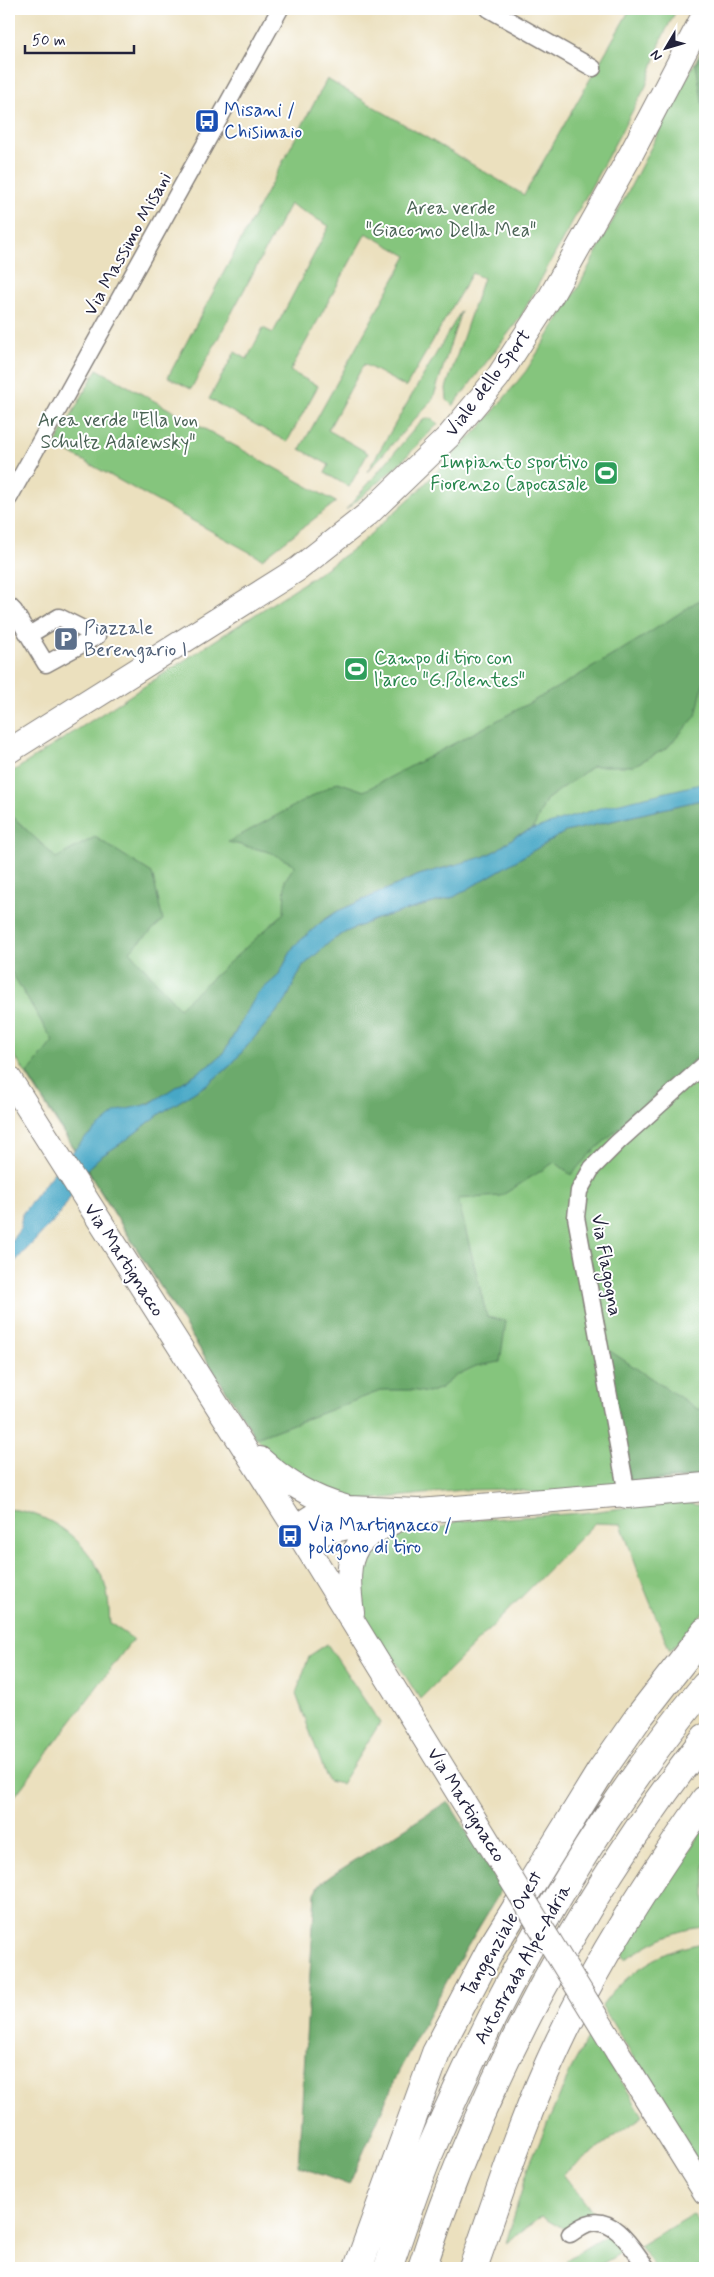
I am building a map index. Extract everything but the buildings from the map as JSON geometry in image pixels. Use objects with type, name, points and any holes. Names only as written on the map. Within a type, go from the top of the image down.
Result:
[{"type":"highway","points":[[627,1494],[698,1491]]},
{"type":"highway","name":"Tangenziale Ovest","points":[[358,2268],[436,2054],[491,1949],[601,1771],[638,1718],[705,1632]]},
{"type":"highway","name":"Autostrada Alpe-Adria","points":[[388,2268],[430,2153],[484,2031],[522,1960],[602,1828],[650,1758],[705,1686]]},
{"type":"highway","name":"Autostrada Alpe-Adria","points":[[422,2268],[470,2139],[527,2018],[600,1888],[647,1816],[705,1738]]},
{"type":"highway","points":[[473,2268],[523,2125],[572,2014],[601,1961],[659,1865],[705,1800]]},
{"type":"main road","name":"Viale dello Sport","points":[[9,752],[298,569],[368,514],[449,436],[498,378],[551,296],[630,156],[705,13]]},
{"type":"main road","name":"Via Martignacco","points":[[9,1078],[297,1531],[705,2192]]},
{"type":"main road","name":"Via Martignacco","points":[[240,1441],[275,1473],[299,1490],[326,1502],[349,1508],[419,1511],[627,1494]]},
{"type":"main road","name":"Via Martignacco","points":[[297,1531],[304,1522],[316,1514],[349,1508]]},
{"type":"main road","name":"Via Martignacco","points":[[297,1531],[316,1534],[419,1511]]},
{"type":"main road","name":"Via Martignacco","points":[[353,1622],[348,1583],[351,1557],[357,1546],[372,1532],[419,1511]]},
{"type":"street","name":"Via Massimo Misani","points":[[9,498],[280,9]]},
{"type":"street","points":[[489,9],[593,68]]},
{"type":"street","points":[[9,606],[28,635]]},
{"type":"street","name":"Via Flagogna","points":[[627,1494],[576,1217],[576,1203],[583,1184],[602,1157],[705,1064]]},
{"type":"street","points":[[570,2234],[587,2224],[594,2223],[610,2227],[624,2238],[647,2268]]},
{"type":"green space","name":"Area verde \"Giacomo Della Mea\"","points":[[634,9],[677,9],[662,38],[646,86],[520,318],[453,406],[447,400],[446,388],[483,278],[472,273],[406,387],[364,364],[328,430],[368,453],[349,487],[325,473],[329,465],[300,449],[407,256],[366,233],[290,371],[318,386],[287,442],[209,399],[235,352],[247,359],[263,328],[273,333],[329,226],[290,204],[191,389],[168,377],[327,79],[524,195],[629,11]]},
{"type":"green space","points":[[705,43],[705,1476],[544,1494],[511,1489],[462,1490],[347,1502],[290,1473],[256,1438],[9,1047],[9,913],[56,858],[9,813],[9,774],[313,577],[356,547],[417,492],[484,423],[526,371],[578,288]]},
{"type":"green space","points":[[705,45],[705,120],[696,64]]},
{"type":"green space","points":[[461,311],[433,399],[367,472]]},
{"type":"green space","name":"Area verde \"Ella von Schultz Adaiewsky\"","points":[[97,369],[336,502],[262,559],[55,445]]},
{"type":"green space","points":[[430,418],[438,424],[396,467],[346,510],[416,427],[423,420]]},
{"type":"green space","points":[[705,599],[705,676],[696,716],[667,748],[633,766],[593,766],[546,800],[533,829],[516,836],[497,850],[483,857],[419,875],[338,911],[324,920],[294,946],[278,976],[249,1007],[223,1054],[160,1097],[85,1138],[75,1150],[27,1074],[53,1041],[9,968],[9,813],[56,858],[95,837],[152,873],[163,920],[130,951],[179,1008],[284,913],[285,880],[295,865],[269,852],[228,842],[338,782],[364,791],[575,678],[696,602]]},
{"type":"green space","points":[[705,799],[705,1050],[587,1157],[571,1175],[555,1162],[501,1196],[458,1199],[487,1317],[506,1321],[500,1362],[476,1366],[457,1375],[441,1388],[428,1393],[411,1390],[383,1390],[256,1438],[87,1169],[100,1157],[161,1113],[209,1083],[230,1066],[285,1002],[302,967],[331,941],[346,932],[376,919],[454,897],[565,832]]},
{"type":"green space","points":[[607,1349],[699,1410],[705,1402],[705,1475],[630,1482]]},
{"type":"green space","points":[[669,1502],[687,1502],[705,1508],[705,1610],[670,1651],[621,1524],[595,1523],[420,1699],[397,1663],[376,1644],[360,1610],[355,1576],[367,1545],[394,1532],[433,1531],[458,1521],[582,1513]]},
{"type":"green space","points":[[9,1509],[42,1517],[71,1535],[83,1547],[101,1576],[107,1592],[110,1623],[133,1639],[9,1804]]},
{"type":"green space","points":[[327,1644],[380,1723],[341,1784],[328,1781],[296,1694],[309,1656]]},
{"type":"green space","points":[[448,1801],[502,1889],[448,1979],[399,2071],[349,2185],[298,2166],[315,1893],[320,1884],[332,1875]]},
{"type":"green space","points":[[705,1826],[705,1927],[674,1933],[624,1958],[622,1953]]},
{"type":"green space","points":[[705,1943],[705,2175],[602,2006],[622,1983],[647,1964],[675,1950]]},
{"type":"green space","points":[[591,2032],[643,2116],[563,2174],[595,2215],[566,2230],[542,2216],[506,2243],[530,2163],[573,2065]]},
{"type":"green space","points":[[693,2214],[705,2232],[705,2268],[656,2268],[639,2246]]},
{"type":"green space","points":[[610,2233],[624,2251],[595,2268],[572,2268],[566,2260]]},
{"type":"water","points":[[705,783],[705,799],[565,832],[454,897],[376,919],[331,941],[302,967],[285,1002],[230,1066],[209,1083],[161,1113],[100,1157],[87,1169],[60,1214],[9,1268],[9,1244],[20,1229],[22,1214],[50,1177],[85,1138],[118,1111],[149,1104],[211,1064],[223,1054],[257,994],[278,976],[294,946],[324,920],[338,911],[419,875],[483,857],[497,850],[516,836],[533,829],[603,807]]},
{"type":"place","name":"Misani / Chisimaio","points":[[207,121]]},
{"type":"place","name":"Impianto sportivo Fiorenzo Capocasale","points":[[606,473]]},
{"type":"place","name":"Piazzale Berengario I","points":[[66,639]]},
{"type":"place","name":"Campo di tiro con l'arco \"G.Polentes\"","points":[[356,669]]},
{"type":"place","name":"Via Martignacco / poligono di tiro","points":[[290,1536]]}]
